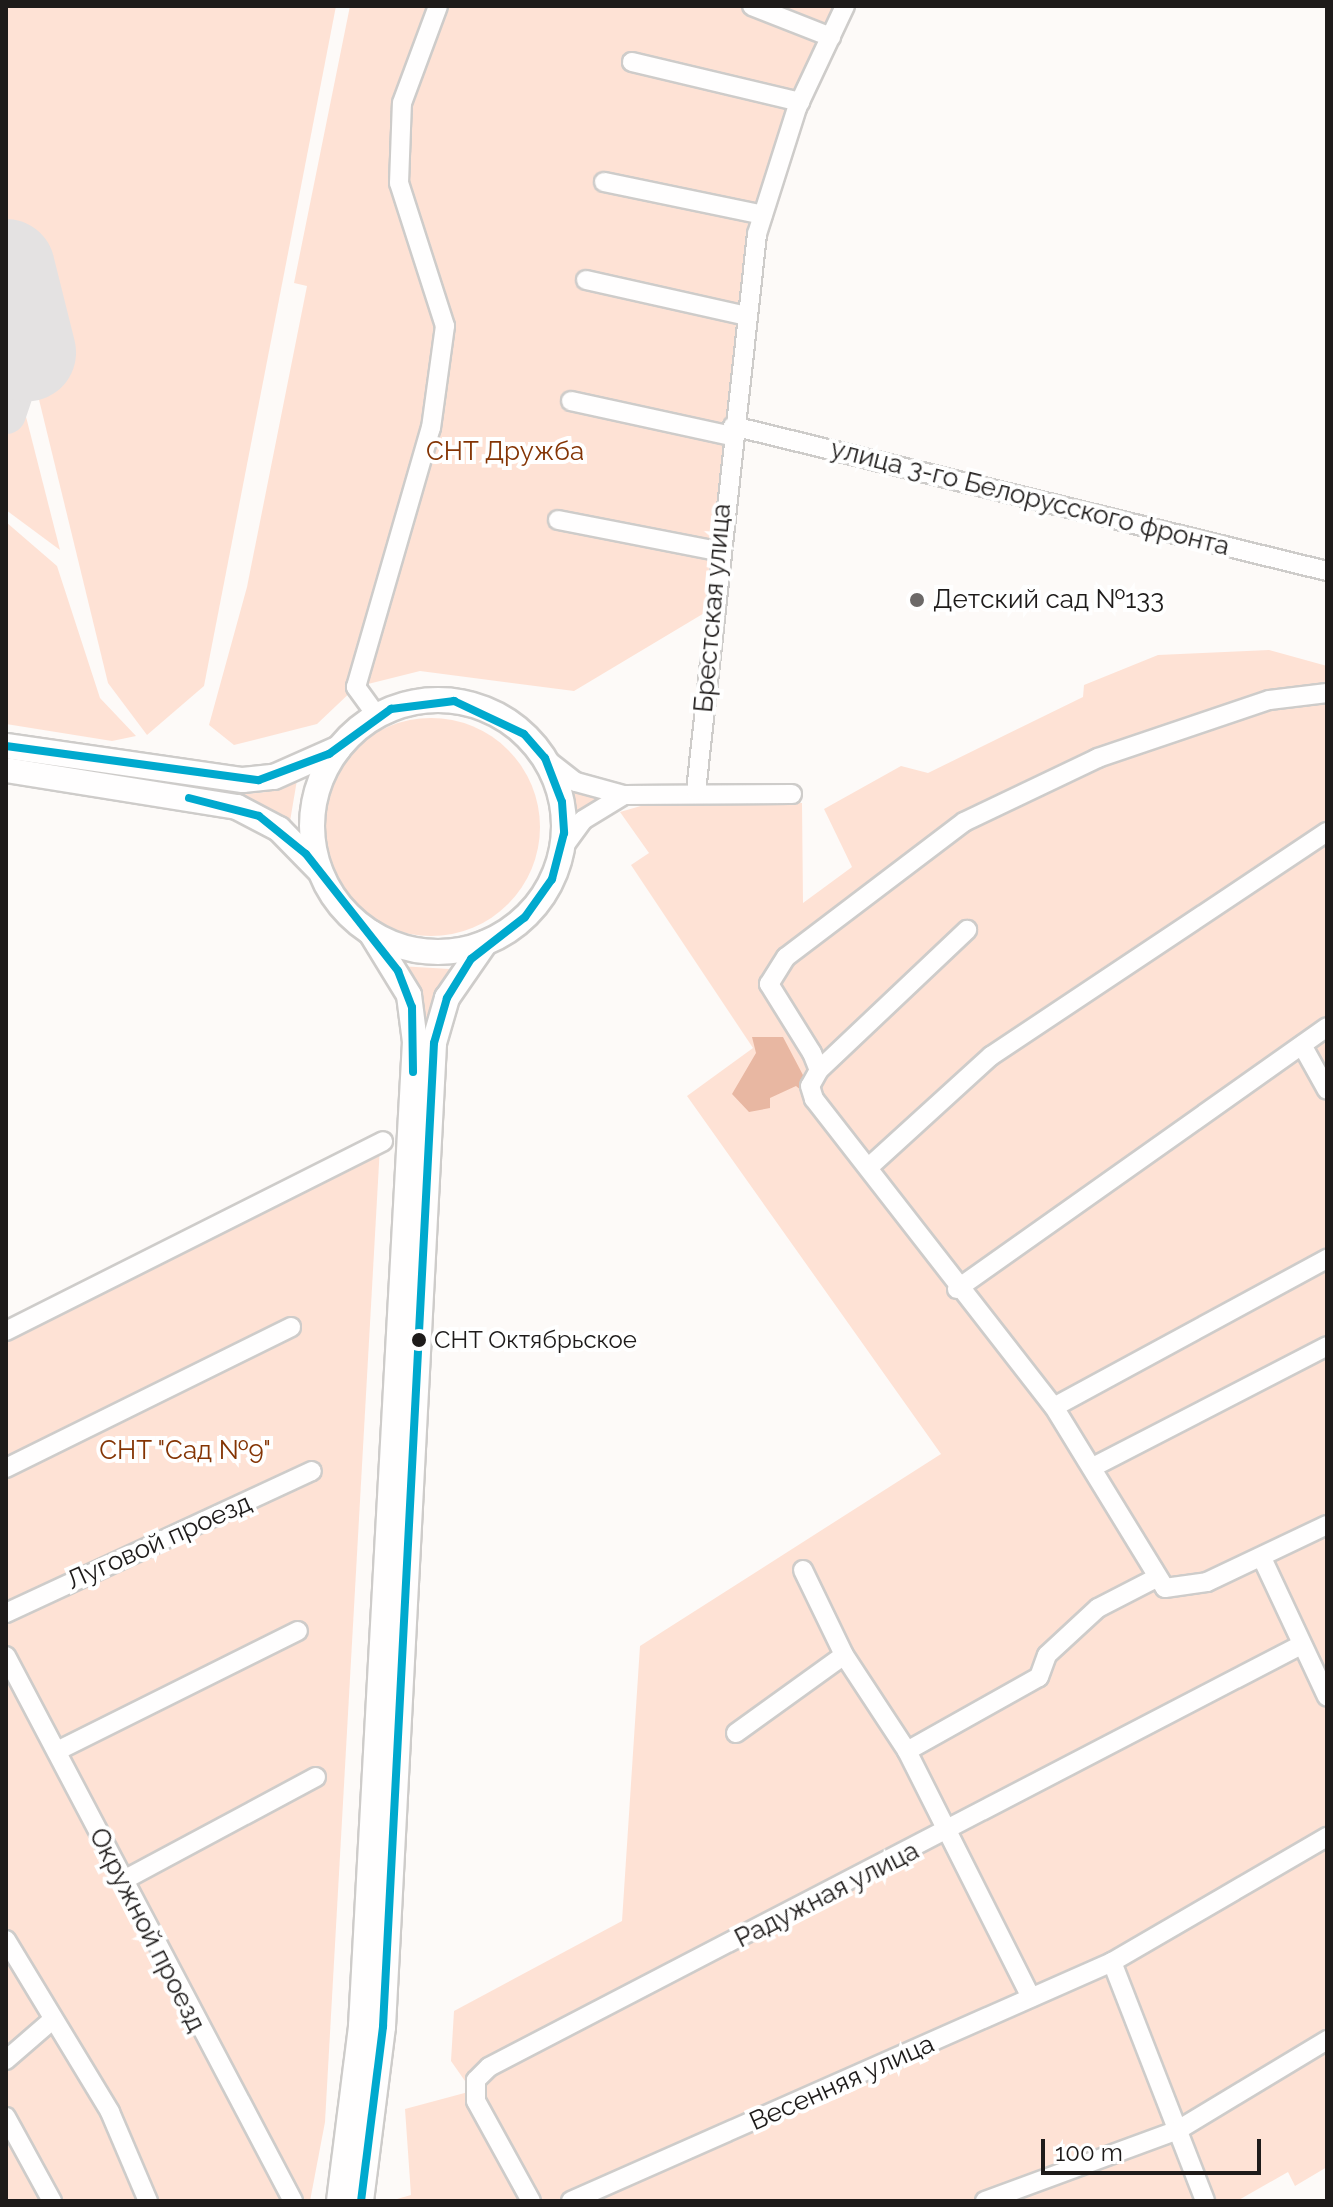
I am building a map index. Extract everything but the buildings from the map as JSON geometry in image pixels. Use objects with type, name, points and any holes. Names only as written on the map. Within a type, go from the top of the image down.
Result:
[{"type":"main road","points":[[6,746],[243,780],[274,777],[341,746],[377,716],[422,701],[469,704],[512,724],[545,758],[562,802],[562,849],[536,906],[485,943],[452,989],[434,1043],[384,2011],[361,2201]]},
{"type":"main road","points":[[321,873],[313,811],[341,746]]},
{"type":"main road","points":[[6,770],[237,807],[279,829],[321,873],[346,913],[371,933],[409,995],[415,1042],[361,2026],[339,2201]]},
{"type":"main road","points":[[371,933],[431,952],[485,943]]},
{"type":"street","points":[[377,716],[356,687],[431,428],[445,326],[399,183],[402,103],[438,6]]},
{"type":"street","points":[[752,6],[831,37]]},
{"type":"street","name":"Брестская улица","points":[[696,791],[718,551],[747,316],[763,215],[800,102],[845,6]]},
{"type":"street","points":[[632,62],[800,102]]},
{"type":"street","points":[[604,182],[763,215]]},
{"type":"street","points":[[586,280],[747,316]]},
{"type":"street","name":"улица 3-го Белорусского фронта","points":[[571,401],[732,431],[1327,571]]},
{"type":"street","points":[[558,520],[718,551]]},
{"type":"street","points":[[819,1070],[769,984],[786,957],[862,895],[964,822],[1098,758],[1269,700],[1327,693]]},
{"type":"street","points":[[545,758],[576,782],[624,795],[696,791],[792,794]]},
{"type":"street","points":[[562,849],[583,820],[624,795]]},
{"type":"street","points":[[869,1167],[991,1056],[1327,832]]},
{"type":"street","points":[[967,930],[819,1070],[810,1086],[814,1099],[869,1167],[957,1289],[1054,1407],[1095,1466],[1156,1578],[1176,1591],[1262,1558],[1327,1525]]},
{"type":"street","points":[[957,1289],[1327,1027]]},
{"type":"street","points":[[1302,1045],[1327,1090]]},
{"type":"street","points":[[6,1331],[383,1141]]},
{"type":"street","points":[[1054,1407],[1327,1259]]},
{"type":"street","points":[[6,1468],[291,1327]]},
{"type":"street","points":[[1095,1466],[1327,1346]]},
{"type":"street","name":"Луговой проезд","points":[[6,1613],[312,1471]]},
{"type":"street","points":[[1262,1558],[1299,1646],[1327,1697]]},
{"type":"street","points":[[803,1570],[844,1655],[907,1751],[1031,1998]]},
{"type":"street","points":[[907,1751],[1039,1677],[1047,1655],[1098,1608],[1156,1578]]},
{"type":"street","points":[[57,1751],[298,1631]]},
{"type":"street","name":"Радужная улица","points":[[531,2201],[476,2101],[476,2080],[489,2067],[1299,1646]]},
{"type":"street","points":[[736,1733],[844,1655]]},
{"type":"street","name":"Окружной проезд","points":[[6,1656],[293,2201]]},
{"type":"street","points":[[122,1881],[316,1777]]},
{"type":"street","name":"Весенняя улица","points":[[571,2201],[1112,1962],[1327,1837]]},
{"type":"street","points":[[6,1940],[51,2021],[110,2112],[148,2201]]},
{"type":"street","points":[[1112,1962],[1205,2201]]},
{"type":"street","points":[[6,2060],[51,2021]]},
{"type":"street","points":[[985,2201],[1178,2130],[1327,2040]]},
{"type":"street","points":[[6,2117],[52,2201]]},
{"type":"green space","points":[[6,6],[336,6],[204,686],[147,735],[108,683],[6,264]]},
{"type":"green space","name":"СНТ Дружба","points":[[350,6],[844,6],[826,39],[769,231],[711,609],[574,691],[420,671],[356,687],[317,724],[234,745],[209,725],[247,587],[307,286],[294,283]]},
{"type":"green space","points":[[22,401],[60,550],[6,510],[6,434]]},
{"type":"green space","points":[[6,522],[57,566],[100,698],[136,736],[112,741],[6,724]]},
{"type":"green space","points":[[1269,650],[1327,666],[1327,2167],[1295,2186],[1288,2172],[1237,2201],[390,2201],[411,2195],[405,2109],[472,2091],[451,2061],[454,2011],[622,1921],[640,1646],[941,1454],[687,1096],[753,1048],[631,865],[649,853],[620,812],[658,801],[802,803],[803,903],[852,867],[824,809],[901,766],[928,773],[1083,697],[1084,685],[1158,655]]},
{"type":"green space","points":[[431,718],[473,726],[492,736],[508,750],[522,766],[532,785],[540,827],[532,869],[522,888],[508,904],[492,918],[473,928],[431,936],[389,928],[370,918],[354,904],[340,888],[330,869],[322,827],[330,785],[340,766],[354,750],[370,736],[389,726]]},
{"type":"green space","points":[[297,780],[288,833],[234,795],[266,792]]},
{"type":"green space","points":[[568,787],[583,794],[600,800],[574,821]]},
{"type":"green space","points":[[399,966],[450,969],[424,1030]]},
{"type":"green space","name":"СНТ \"Сад №9\"","points":[[380,1146],[325,2122],[310,2201],[6,2201],[6,1330]]},
{"type":"shaded area","points":[[752,1037],[783,1037],[804,1077],[802,1091],[796,1086],[770,1098],[770,1108],[749,1112],[732,1094],[756,1053]]},
{"type":"taxiway","points":[[6,414],[27,352]]},
{"type":"runway","points":[[6,268],[27,352]]},
{"type":"transit line","points":[[6,746],[259,780],[329,754],[391,709],[454,701],[524,734],[545,758],[562,802],[564,833],[552,879],[525,917],[471,959],[447,998],[434,1043],[383,2027],[361,2201]]},
{"type":"transit line","points":[[189,798],[259,816],[306,854],[398,971],[412,1007],[413,1072]]},
{"type":"place","name":"Детский сад №133","points":[[917,600]]},
{"type":"place","name":"СНТ Октябрьское","points":[[419,1340]]}]
